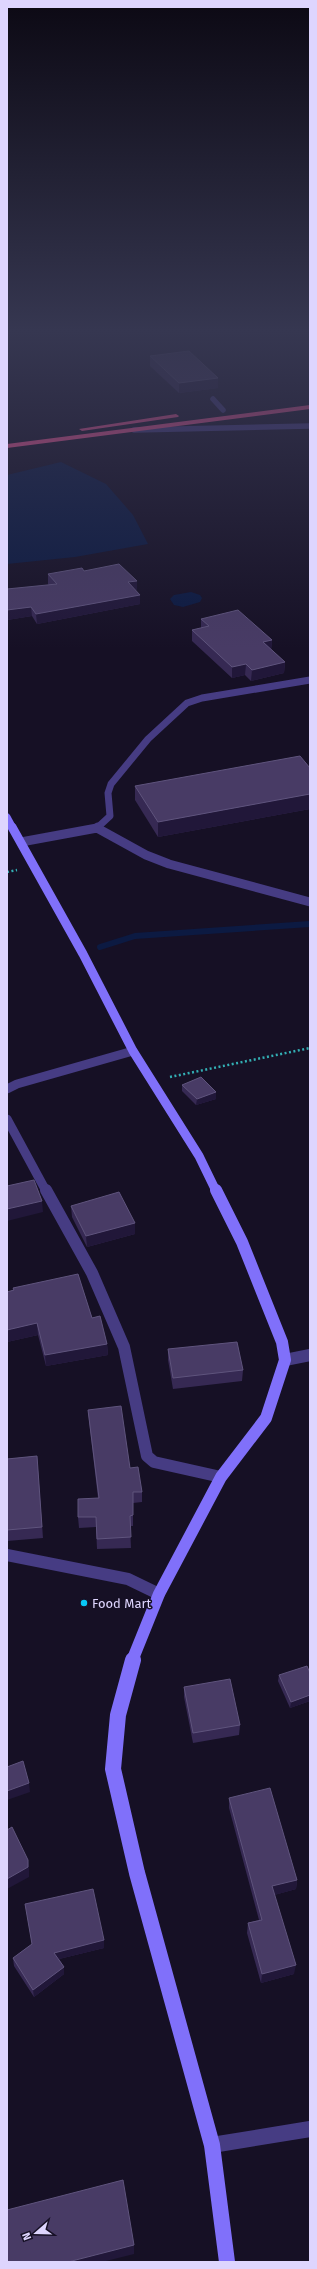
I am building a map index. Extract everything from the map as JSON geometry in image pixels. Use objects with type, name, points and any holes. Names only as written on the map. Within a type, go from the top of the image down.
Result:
[{"type":"highway","points":[[7,439],[23,437]]},
{"type":"highway","points":[[7,446],[79,437]]},
{"type":"main road","points":[[7,817],[83,954],[133,1051],[199,1156],[242,1242],[282,1342],[285,1360],[266,1418],[220,1477],[159,1594],[135,1650],[118,1715],[112,1769],[137,1873],[212,2145],[227,2262]]},
{"type":"street","points":[[21,842],[97,828],[110,816],[108,793],[111,784],[148,739],[181,707],[202,698],[310,680]]},
{"type":"street","points":[[97,828],[146,855],[169,864],[310,902]]},
{"type":"street","points":[[7,1089],[17,1084],[133,1051]]},
{"type":"street","points":[[7,1119],[92,1273],[124,1347],[147,1456],[154,1462],[220,1477]]},
{"type":"street","points":[[285,1360],[310,1355]]},
{"type":"street","points":[[7,1555],[128,1579],[159,1594]]},
{"type":"street","points":[[212,2145],[310,2129]]},
{"type":"path","points":[[152,1081],[310,1048]]},
{"type":"water","points":[[61,462],[106,484],[133,515],[148,544],[75,557],[7,564],[7,475]]},
{"type":"water","points":[[191,592],[200,595],[202,598],[200,602],[183,607],[174,605],[170,599],[174,595]]},
{"type":"building","points":[[119,564],[137,581],[128,582],[140,595],[36,614],[31,607],[7,610],[7,589],[57,584],[48,574],[82,568],[84,571]]},
{"type":"building","points":[[238,610],[272,640],[263,642],[285,662],[252,670],[246,664],[232,667],[192,630],[209,626],[201,619]]},
{"type":"building","points":[[300,756],[310,768],[310,794],[158,822],[135,786]]},
{"type":"building","points":[[201,1077],[216,1092],[197,1099],[182,1085]]},
{"type":"building","points":[[34,1180],[42,1201],[7,1209],[7,1186]]},
{"type":"building","points":[[119,1192],[135,1223],[86,1236],[71,1206]]},
{"type":"building","points":[[78,1274],[92,1318],[100,1316],[107,1344],[45,1355],[37,1323],[7,1330],[7,1292],[14,1290],[13,1288]]},
{"type":"building","points":[[237,1342],[243,1370],[173,1378],[168,1349]]},
{"type":"building","points":[[121,1406],[130,1468],[138,1467],[142,1492],[133,1492],[133,1515],[130,1516],[131,1537],[97,1539],[96,1517],[78,1517],[78,1499],[99,1498],[88,1410]]},
{"type":"building","points":[[37,1456],[42,1527],[7,1530],[7,1459]]},
{"type":"building","points":[[307,1666],[310,1673],[310,1695],[291,1702],[279,1675]]},
{"type":"building","points":[[230,1679],[240,1725],[193,1733],[184,1687]]},
{"type":"building","points":[[23,1761],[29,1783],[7,1791],[7,1767]]},
{"type":"building","points":[[270,1788],[297,1880],[272,1886],[296,1965],[262,1974],[248,1923],[262,1920],[229,1798]]},
{"type":"building","points":[[12,1827],[28,1860],[28,1867],[7,1879],[7,1830]]},
{"type":"building","points":[[93,1889],[104,1940],[54,1953],[64,1967],[33,1990],[13,1958],[32,1944],[25,1904]]},
{"type":"building","points":[[123,2180],[134,2245],[68,2262],[7,2262],[7,2210]]},
{"type":"waterway","points":[[100,947],[135,936],[310,924]]},
{"type":"place","name":"Food Mart","points":[[84,1603]]}]
